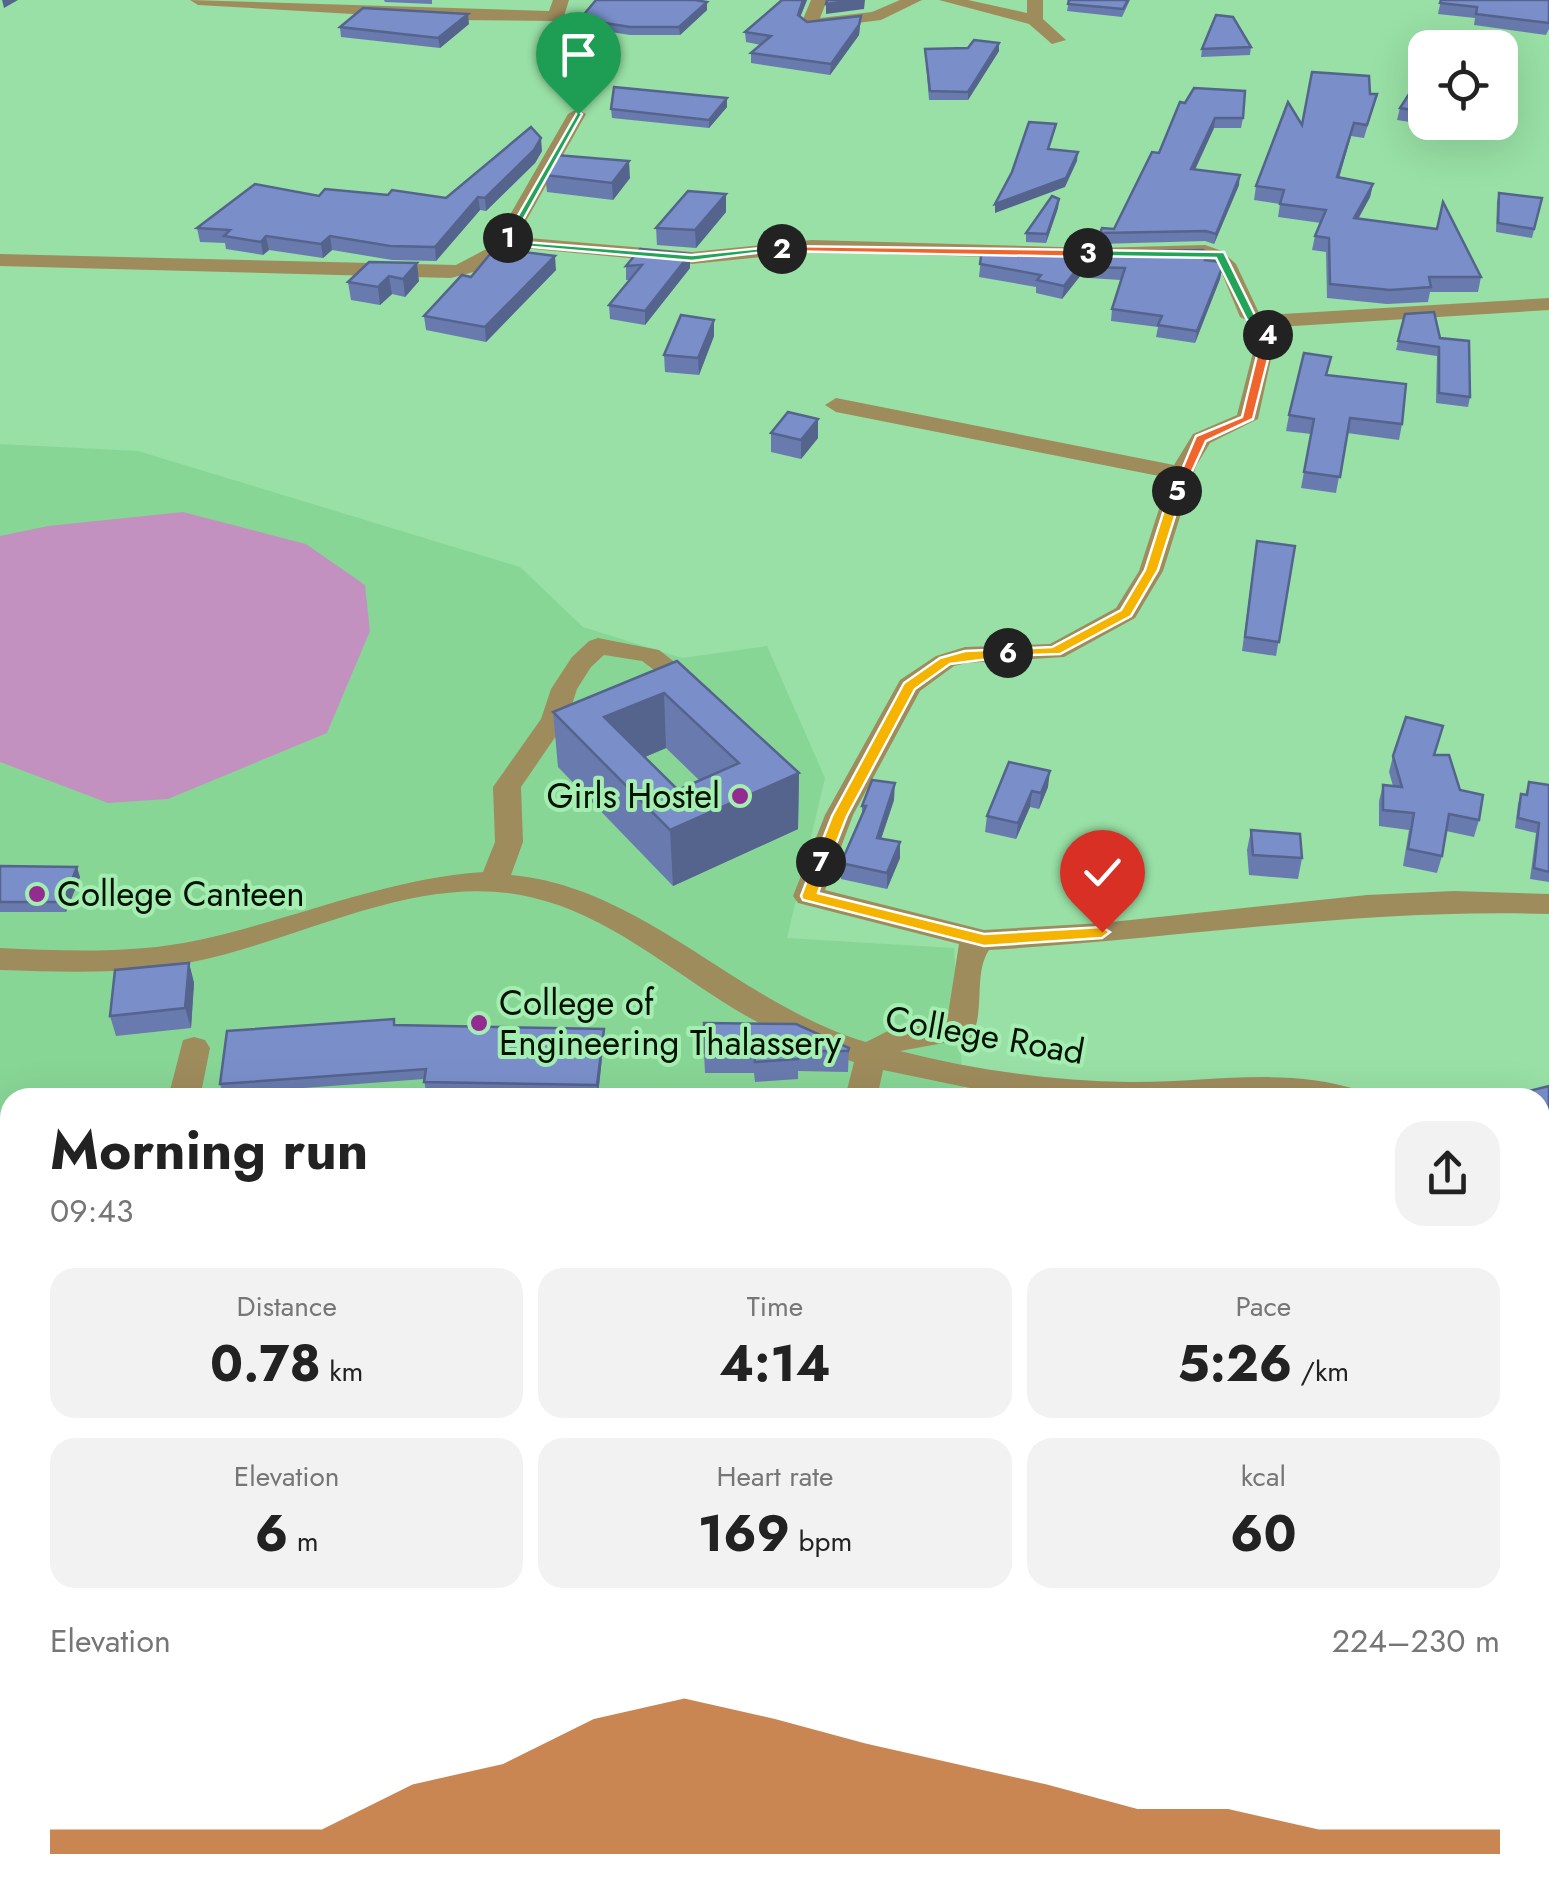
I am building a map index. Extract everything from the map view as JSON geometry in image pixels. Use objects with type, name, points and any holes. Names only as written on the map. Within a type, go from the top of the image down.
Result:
[{"type":"street","points":[[198,0],[536,16],[556,16],[561,0]]},
{"type":"street","points":[[820,0],[809,24],[875,17],[914,0]]},
{"type":"street","points":[[947,0],[1035,20],[1058,40]]},
{"type":"street","points":[[1035,0],[1035,20]]},
{"type":"street","points":[[0,260],[451,272],[478,266],[502,246],[578,114]]},
{"type":"street","points":[[502,246],[521,242],[692,258],[812,246],[1096,254],[1205,252],[1220,254],[1250,317],[1266,321],[1549,304]]},
{"type":"street","points":[[1266,321],[1268,333],[1247,419],[1201,438],[1182,474],[1151,570],[1126,613],[1055,652],[965,655],[945,661],[909,686],[839,816],[808,896],[984,940],[1102,932],[1367,904],[1549,904]]},
{"type":"street","points":[[836,405],[1182,474]]},
{"type":"street","points":[[493,883],[510,842],[506,787],[554,720],[564,689],[581,662],[598,646],[650,655],[698,689],[712,712]]},
{"type":"street","name":"College Road","points":[[0,960],[132,959],[198,951],[404,892],[493,883],[536,887],[582,902],[788,1028],[871,1054],[988,1080],[1046,1088]]},
{"type":"street","points":[[862,1088],[871,1054],[888,1042],[960,1030],[967,1010],[968,956],[973,945],[984,940]]},
{"type":"street","points":[[186,1088],[194,1048]]},
{"type":"street","name":"College Road","points":[[1278,1088],[1306,1088]]},
{"type":"shaded area","name":"College of Engineering Thalassery","points":[[0,444],[138,451],[520,567],[583,627],[682,658],[767,646],[825,778],[787,938],[954,948],[963,1088],[0,1088]]},
{"type":"shaded area","points":[[183,512],[306,544],[365,585],[370,631],[327,733],[168,799],[108,803],[0,762],[0,536],[48,526]]},
{"type":"building","points":[[596,0],[707,2],[679,27],[630,27],[580,19]]},
{"type":"building","points":[[782,0],[803,0],[798,15],[807,22],[861,16],[859,25],[831,64],[751,53],[771,36],[745,32]]},
{"type":"building","points":[[1069,0],[1128,0],[1123,9],[1068,4]]},
{"type":"building","points":[[1549,0],[1549,23],[1476,14],[1477,7],[1440,3]]},
{"type":"building","points":[[363,8],[468,14],[438,38],[340,27]]},
{"type":"building","points":[[1216,15],[1233,17],[1251,47],[1202,49]]},
{"type":"building","points":[[974,40],[999,43],[968,92],[930,91],[925,49],[968,48]]},
{"type":"building","points":[[1312,72],[1369,76],[1370,94],[1377,94],[1367,125],[1354,123],[1337,177],[1373,184],[1354,218],[1437,229],[1443,202],[1481,277],[1429,277],[1431,287],[1390,290],[1330,284],[1329,238],[1315,236],[1326,210],[1280,204],[1284,190],[1256,186],[1288,102],[1302,125]]},
{"type":"building","points":[[614,87],[727,98],[709,120],[611,109]]},
{"type":"building","points":[[1194,88],[1245,91],[1243,118],[1215,118],[1191,169],[1240,175],[1216,234],[1100,233],[1102,228],[1114,229],[1152,152],[1159,153],[1180,102],[1185,103]]},
{"type":"building","points":[[1029,122],[1056,124],[1048,149],[1078,152],[1066,178],[995,204],[1012,172]]},
{"type":"building","points":[[531,127],[541,138],[534,150],[485,198],[478,197],[435,247],[390,246],[330,236],[321,244],[266,236],[261,242],[224,236],[230,230],[197,228],[255,184],[319,196],[325,189],[388,195],[392,190],[446,198]]},
{"type":"building","points":[[556,155],[629,161],[612,183],[545,175]]},
{"type":"building","points":[[688,191],[726,194],[695,230],[656,228]]},
{"type":"building","points":[[1499,193],[1542,198],[1534,229],[1498,223]]},
{"type":"building","points":[[1052,196],[1059,199],[1047,234],[1026,233]]},
{"type":"building","points":[[501,249],[555,256],[485,327],[424,316],[462,275],[471,277],[491,253]]},
{"type":"building","points":[[640,249],[690,254],[645,311],[609,305],[642,265],[626,266]]},
{"type":"building","points":[[982,249],[1089,253],[1064,286],[1037,280],[1041,275],[980,264]]},
{"type":"building","points":[[1095,252],[1208,253],[1205,260],[1220,262],[1222,268],[1197,331],[1158,325],[1162,316],[1112,309],[1125,268],[1090,267]]},
{"type":"building","points":[[369,262],[417,263],[403,279],[389,276],[378,287],[348,282]]},
{"type":"building","points":[[1434,312],[1440,338],[1469,341],[1470,397],[1439,393],[1439,347],[1398,341],[1405,314]]},
{"type":"building","points":[[681,315],[714,320],[698,358],[664,355]]},
{"type":"building","points":[[1304,353],[1331,357],[1326,375],[1406,384],[1402,424],[1350,418],[1340,477],[1304,472],[1314,419],[1289,415]]},
{"type":"building","points":[[788,412],[818,419],[801,440],[771,433]]},
{"type":"building","points":[[1257,541],[1295,546],[1279,642],[1245,637]]},
{"type":"building","points":[[677,661],[799,773],[670,830],[553,712]],"holes":[[[664,693],[739,763],[678,790],[604,717]]]},
{"type":"building","points":[[1406,717],[1443,726],[1434,755],[1449,755],[1460,790],[1483,795],[1479,820],[1449,814],[1442,856],[1408,849],[1414,813],[1383,810],[1383,785],[1402,787],[1393,756]]},
{"type":"building","points":[[1009,762],[1050,771],[1041,793],[1032,791],[1018,823],[987,816]]},
{"type":"building","points":[[872,780],[895,783],[877,838],[900,842],[887,873],[841,863],[866,806],[862,806]]},
{"type":"building","points":[[1529,782],[1549,785],[1549,872],[1534,868],[1539,823],[1518,818],[1521,794],[1527,795]]},
{"type":"building","points":[[1251,830],[1300,834],[1302,858],[1253,855]]},
{"type":"building","name":"College Canteen","points":[[0,866],[77,867],[63,902],[0,902]]},
{"type":"building","points":[[189,963],[185,1008],[110,1016],[115,970]]},
{"type":"building","points":[[394,1019],[394,1025],[604,1029],[597,1085],[424,1082],[426,1069],[220,1084],[227,1031]]},
{"type":"building","points":[[704,1023],[796,1024],[849,1048],[798,1051],[798,1059],[755,1062],[754,1053],[704,1053]]},
{"type":"place","name":"Girls Hostel","points":[[740,796]]},
{"type":"place","name":"College Canteen","points":[[37,894]]},
{"type":"place","name":"College of Engineering Thalassery","points":[[479,1023]]},
{"type":"route","points":[[578,114],[536,193],[502,246],[521,242],[692,258],[812,246],[1096,254],[1205,252],[1220,254],[1250,317],[1266,321],[1268,333],[1247,419],[1201,438],[1185,466],[1151,570],[1126,613],[1055,652],[965,655],[945,661],[909,686],[839,816],[808,896],[984,940],[1102,932]]}]
